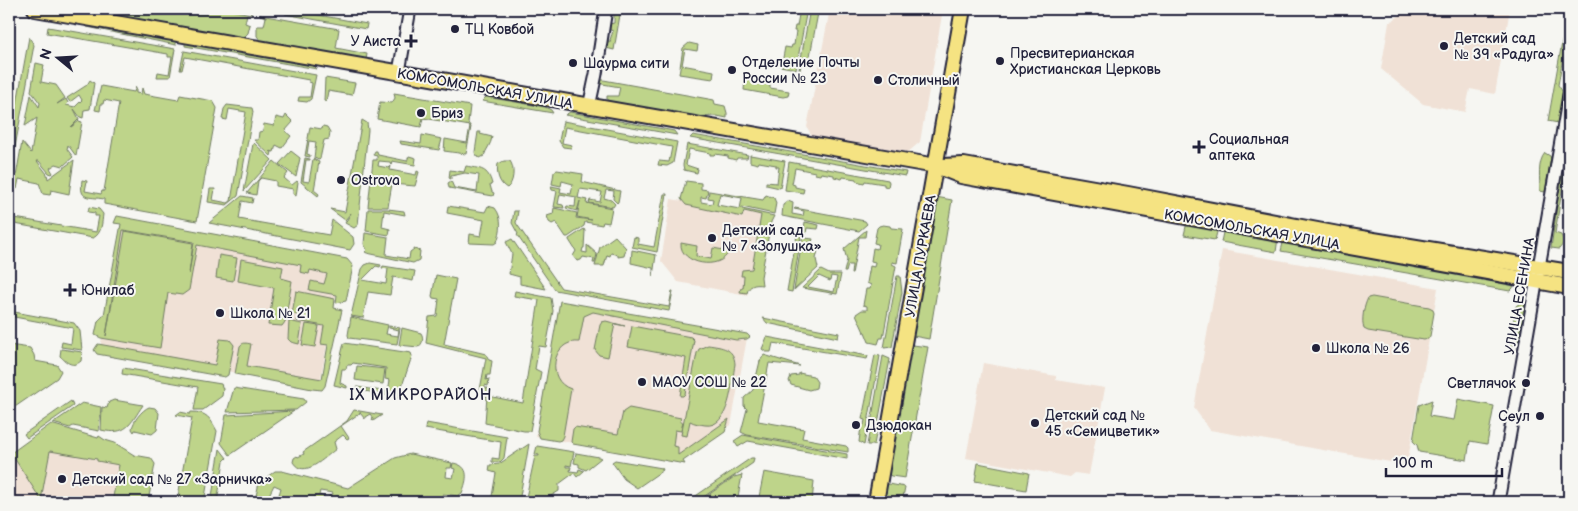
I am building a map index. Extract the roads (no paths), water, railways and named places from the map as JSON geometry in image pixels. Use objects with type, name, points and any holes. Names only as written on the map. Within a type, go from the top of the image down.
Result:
[{"type":"main road","name":"КОМСОМОЛЬСКАЯ УЛИЦА","points":[[35,9],[936,166],[964,165],[1349,236],[1569,272]]},
{"type":"main road","name":"УЛИЦА ПУРКАЕВА","points":[[876,502],[963,9]]},
{"type":"main road","name":"КОМСОМОЛЬСКАЯ УЛИЦА","points":[[936,166],[961,176],[1569,287]]},
{"type":"street","points":[[399,72],[410,9]]},
{"type":"street","points":[[589,107],[606,9]]},
{"type":"street","name":"УЛИЦА ЕСЕНИНА","points":[[1498,502],[1569,95]]},
{"type":"place","name":"ТЦ Ковбой","points":[[455,29]]},
{"type":"place","name":"У Аиста","points":[[411,41]]},
{"type":"place","name":"Детский сад № 39 «Радуга»","points":[[1444,46]]},
{"type":"place","name":"Пресвитерианская Христианская Церковь","points":[[1000,61]]},
{"type":"place","name":"Шаурма сити","points":[[573,63]]},
{"type":"place","name":"Отделение Почты России № 23","points":[[732,70]]},
{"type":"place","name":"Столичный","points":[[878,80]]},
{"type":"place","name":"Бриз","points":[[421,113]]},
{"type":"place","name":"Социальная аптека","points":[[1199,147]]},
{"type":"place","name":"Ostrova","points":[[341,180]]},
{"type":"place","name":"Детский сад № 7 «Золушка»","points":[[712,238]]},
{"type":"place","name":"Юнилаб","points":[[70,290]]},
{"type":"place","name":"Школа № 21","points":[[220,313]]},
{"type":"place","name":"Школа № 26","points":[[1316,348]]},
{"type":"place","name":"МАОУ СОШ № 22","points":[[642,382]]},
{"type":"place","name":"Светлячок","points":[[1526,383]]},
{"type":"place","name":"Сеул","points":[[1540,416]]},
{"type":"place","name":"Детский сад № 45 «Семицветик»","points":[[1035,423]]},
{"type":"place","name":"Дзюдокан","points":[[856,425]]},
{"type":"place","name":"Детский сад № 27 «Зарничка»","points":[[62,479]]},
{"type":"district","name":"IX МИКРОРАЙОН","points":[[421,394]]}]
